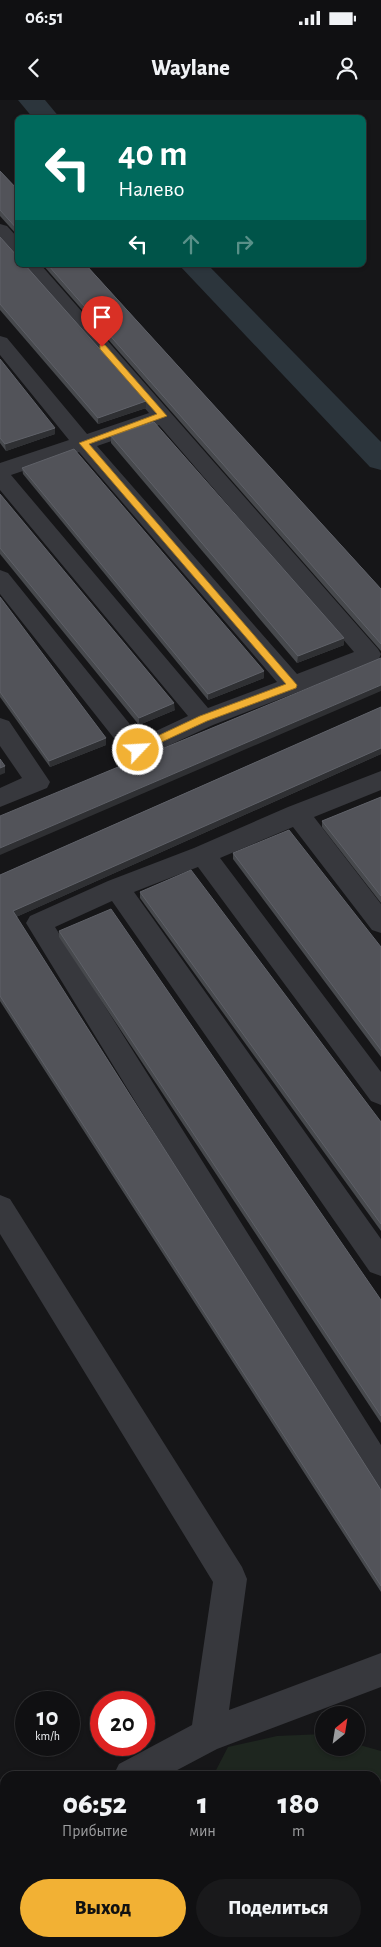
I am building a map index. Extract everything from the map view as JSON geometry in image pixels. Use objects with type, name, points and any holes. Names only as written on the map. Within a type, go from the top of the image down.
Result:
[{"type":"street","points":[[0,230],[15,247]]},
{"type":"street","points":[[0,578],[138,750],[204,719],[370,655],[32,267]]},
{"type":"street","points":[[0,342],[83,443],[292,685]]},
{"type":"street","points":[[0,471],[162,416]]},
{"type":"street","points":[[0,476],[204,719]]},
{"type":"street","points":[[0,727],[38,782],[0,798]]},
{"type":"street","points":[[381,780],[203,855],[117,888],[39,923],[381,1474]]},
{"type":"street","points":[[297,814],[381,923]]},
{"type":"street","points":[[203,855],[381,1093]]},
{"type":"street","points":[[117,888],[381,1263]]},
{"type":"street","points":[[0,1208],[230,1579],[208,1735]]},
{"type":"street","points":[[147,1771],[208,1735],[379,1674]]},
{"type":"shaded area","points":[[315,1734],[315,1756],[365,1756],[365,1747],[381,1751],[381,1771],[216,1771],[228,1747],[277,1736]]},
{"type":"building","points":[[0,171],[15,187],[15,227],[0,210]]},
{"type":"building","points":[[0,237],[15,254],[15,267],[27,267],[146,401],[98,418],[0,304]]},
{"type":"building","points":[[50,267],[88,267],[381,589],[381,644]]},
{"type":"building","points":[[0,359],[55,428],[5,444],[0,438]]},
{"type":"building","points":[[154,422],[344,638],[298,656],[111,436]]},
{"type":"building","points":[[74,449],[264,671],[208,694],[22,468]]},
{"type":"building","points":[[0,494],[174,703],[139,718],[0,548]]},
{"type":"building","points":[[0,597],[106,738],[49,761],[0,692]]},
{"type":"building","points":[[381,658],[381,685],[0,848],[0,816]]},
{"type":"building","points":[[381,707],[381,748],[13,911],[381,1490],[381,1586],[0,996],[0,875]]},
{"type":"building","points":[[0,759],[5,766],[0,768]]},
{"type":"building","points":[[381,797],[381,896],[322,821]]},
{"type":"building","points":[[289,830],[381,947],[381,1050],[233,853]]},
{"type":"building","points":[[191,870],[381,1122],[381,1224],[140,892]]},
{"type":"building","points":[[111,909],[381,1300],[381,1416],[59,931]]},
{"type":"waterway","points":[[31,100],[45,115]]},
{"type":"waterway","points":[[195,267],[381,460]]},
{"type":"route","points":[[102,347],[162,416],[83,443],[292,685],[204,719],[138,750]]}]
